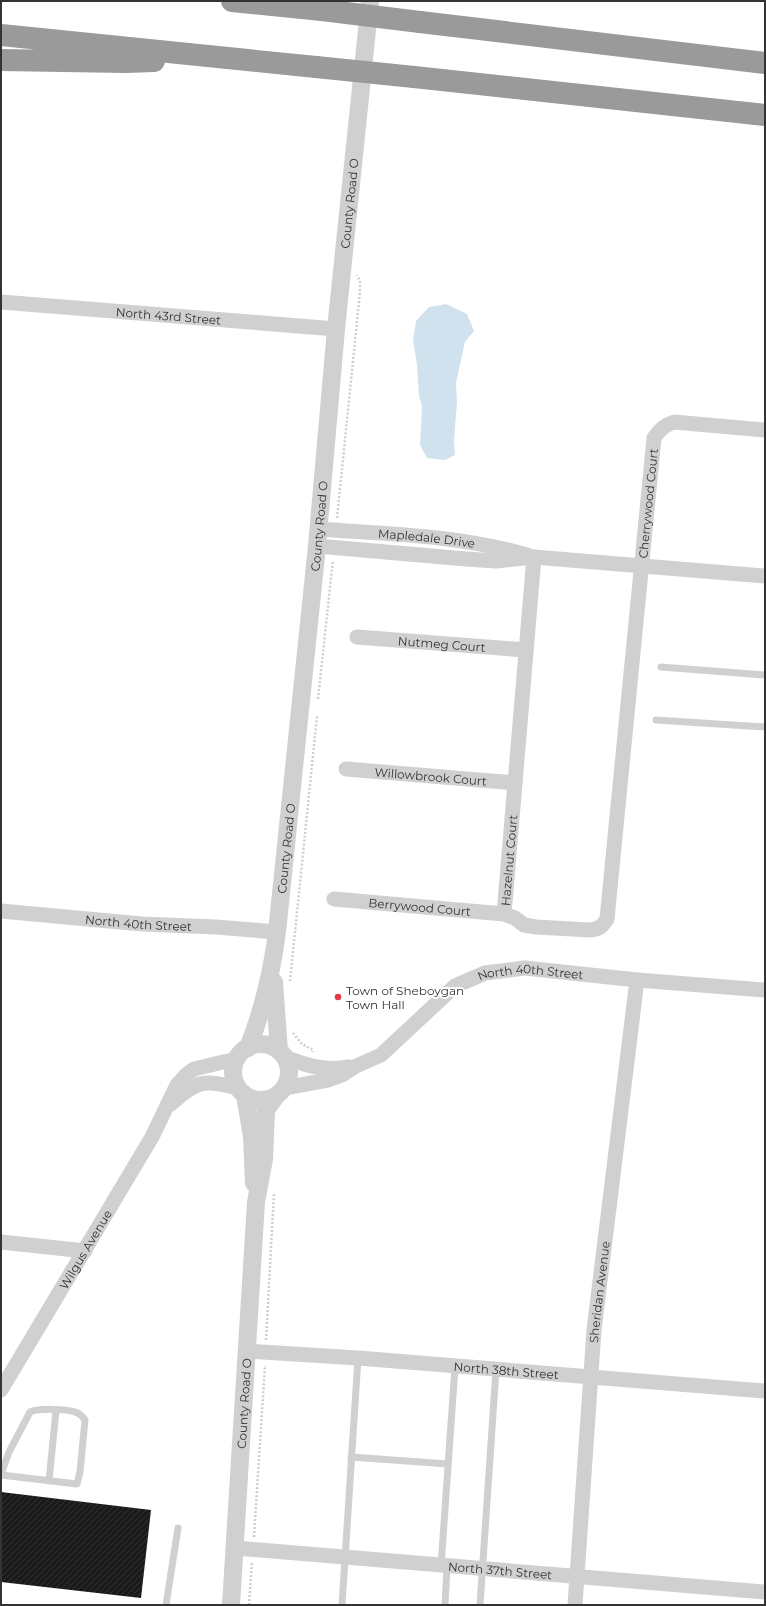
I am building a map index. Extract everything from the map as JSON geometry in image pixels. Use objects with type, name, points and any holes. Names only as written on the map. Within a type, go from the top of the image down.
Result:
[{"type":"highway","points":[[232,1],[322,10],[765,63]]},
{"type":"highway","points":[[1,35],[223,56],[765,115]]},
{"type":"highway","points":[[1,60],[126,62],[223,56]]},
{"type":"street","name":"County Road O","points":[[242,1054],[260,1016],[273,965],[323,541],[336,329],[370,1]]},
{"type":"street","name":"North 43rd Street","points":[[1,302],[336,329]]},
{"type":"street","name":"Cherrywood Court","points":[[643,566],[653,444],[659,430],[667,424],[674,422],[765,430]]},
{"type":"street","name":"Mapledale Drive","points":[[323,541],[336,530],[461,540],[494,545],[534,557]]},
{"type":"street","name":"Mapledale Drive","points":[[323,541],[466,560],[496,561],[534,557],[765,576]]},
{"type":"street","name":"Hazelnut Court","points":[[534,557],[504,914],[515,918],[524,925],[536,927],[590,930],[599,929],[606,919],[643,566]]},
{"type":"street","name":"Nutmeg Court","points":[[357,637],[526,650]]},
{"type":"street","name":"Willowbrook Court","points":[[346,769],[515,783]]},
{"type":"street","name":"Berrywood Court","points":[[334,899],[504,914]]},
{"type":"street","name":"North 40th Street","points":[[1,911],[142,924],[216,927],[277,932]]},
{"type":"street","points":[[273,965],[282,1054],[289,1073],[280,1092],[260,1100],[242,1091],[234,1075],[242,1054],[264,1044],[282,1054],[309,1066],[339,1069],[356,1066]]},
{"type":"street","name":"North 40th Street","points":[[280,1092],[342,1075],[356,1066],[381,1054],[454,986],[485,973],[525,968],[637,980],[765,990]]},
{"type":"street","name":"Sheridan Avenue","points":[[575,1605],[590,1377],[637,980]]},
{"type":"street","name":"Wilgus Avenue","points":[[1,1390],[85,1251],[168,1108],[177,1085],[190,1072],[242,1054]]},
{"type":"street","name":"Wilgus Avenue","points":[[168,1108],[185,1091],[201,1083],[218,1083],[242,1091]]},
{"type":"street","name":"County Road O","points":[[242,1091],[252,1137],[252,1165],[256,1202]]},
{"type":"street","name":"County Road O","points":[[231,1605],[256,1202],[264,1160],[266,1110],[280,1092]]},
{"type":"street","points":[[1,1242],[85,1251]]},
{"type":"street","name":"North 38th Street","points":[[247,1351],[358,1358],[455,1367],[765,1390]]},
{"type":"street","name":"North 37th Street","points":[[235,1548],[765,1592]]},
{"type":"lane","points":[[661,667],[765,675]]},
{"type":"lane","points":[[656,720],[765,727]]},
{"type":"lane","points":[[342,1605],[358,1358]]},
{"type":"lane","points":[[445,1605],[444,1566],[448,1464],[455,1367]]},
{"type":"lane","points":[[480,1605],[496,1370]]},
{"type":"lane","points":[[36,1409],[56,1410],[75,1411],[85,1420],[80,1472],[77,1484],[1,1474],[9,1452],[30,1412],[36,1409]]},
{"type":"lane","points":[[49,1481],[56,1410]]},
{"type":"lane","points":[[351,1457],[448,1464]]},
{"type":"lane","points":[[166,1605],[178,1528]]},
{"type":"path","points":[[336,530],[360,292],[359,277],[343,267]]},
{"type":"path","points":[[318,701],[323,541]]},
{"type":"path","points":[[290,983],[317,709]]},
{"type":"path","points":[[291,1030],[302,1044],[313,1050],[309,1066]]},
{"type":"path","points":[[249,1605],[266,1352],[275,1185]]},
{"type":"water","points":[[446,304],[467,314],[474,331],[465,342],[456,383],[457,402],[454,441],[455,455],[445,460],[427,458],[420,445],[422,405],[419,396],[417,365],[413,340],[416,321],[429,307]]},
{"type":"building","points":[[1,1492],[151,1510],[141,1598],[1,1582]]},
{"type":"place","name":"Town of Sheboygan Town Hall","points":[[338,997]]}]
